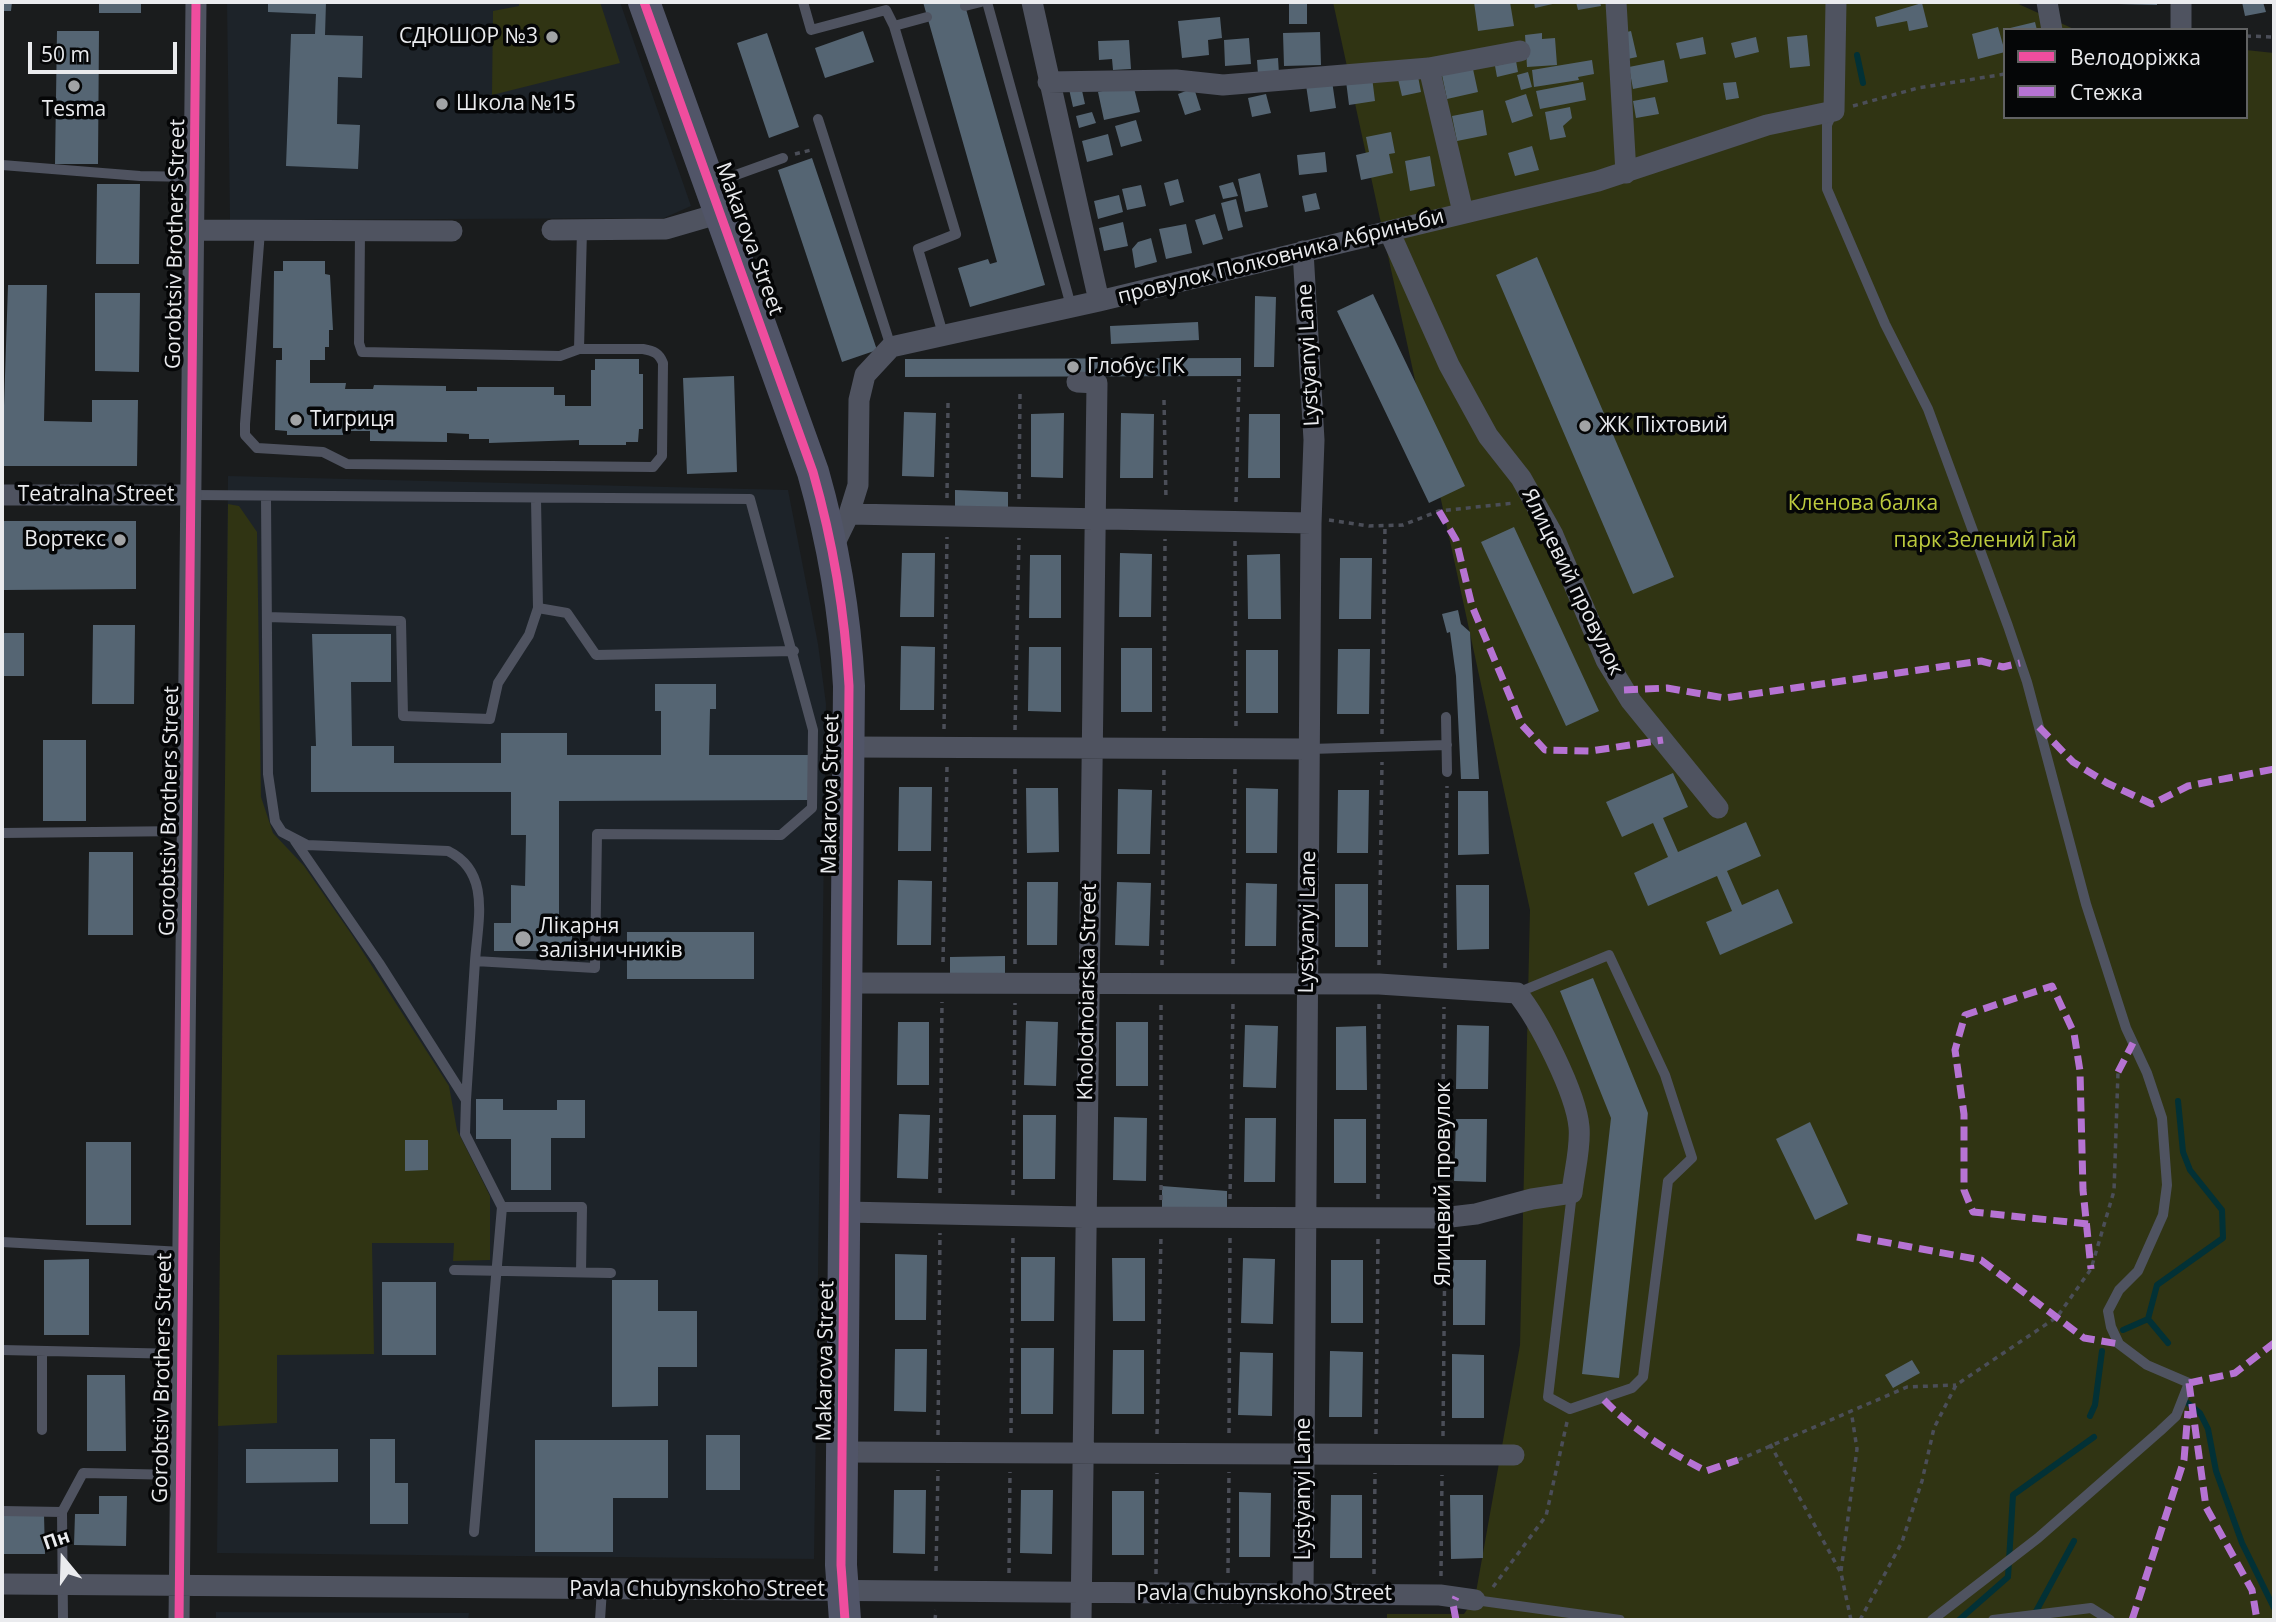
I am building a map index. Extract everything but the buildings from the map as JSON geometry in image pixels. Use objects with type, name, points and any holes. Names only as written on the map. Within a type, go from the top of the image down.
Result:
[{"type":"street","name":"Gorobtsiv Brothers Street","points":[[179,1620],[196,2]]},
{"type":"street","name":"Makarova Street","points":[[644,2],[813,472],[832,549],[846,645],[849,747],[842,1452],[844,1605]]},
{"type":"street","name":"провулок Полковника Абриньби","points":[[1032,2],[1099,301]]},
{"type":"street","points":[[1616,2],[1626,173]]},
{"type":"street","points":[[1833,111],[1836,2]]},
{"type":"street","points":[[2047,2],[2052,28]]},
{"type":"street","points":[[2180,28],[2181,2]]},
{"type":"street","points":[[1048,82],[1176,80],[1223,85],[1429,68],[1520,51]]},
{"type":"street","name":"провулок Полковника Абриньби","points":[[1429,68],[1463,212]]},
{"type":"street","name":"провулок Полковника Абриньби","points":[[891,347],[1099,301],[1626,173],[1767,125],[1833,111]]},
{"type":"street","points":[[552,230],[666,229],[721,213]]},
{"type":"street","points":[[193,230],[452,232]]},
{"type":"street","name":"Ялицевий провулок","points":[[1390,231],[1449,365],[1488,436],[1521,478],[1535,502],[1606,660],[1631,701],[1718,808]]},
{"type":"street","name":"Lystyanyi Lane","points":[[1303,251],[1314,440],[1311,523],[1303,1594]]},
{"type":"street","points":[[832,549],[849,514],[858,485],[861,388],[865,375],[891,347]]},
{"type":"street","name":"Kholodnoiarska Street","points":[[1077,382],[1097,383],[1090,747],[1081,1620]]},
{"type":"street","name":"Teatralna Street","points":[[2,495],[191,495]]},
{"type":"street","points":[[849,514],[1311,523]]},
{"type":"street","points":[[849,747],[1310,749]]},
{"type":"street","points":[[845,1212],[1084,1217],[1442,1218],[1476,1214],[1532,1199],[1572,1193],[1579,1129],[1576,1113],[1531,1011],[1517,993],[1444,986],[1379,984],[846,983]]},
{"type":"street","points":[[842,1452],[1514,1455]]},
{"type":"street","name":"Pavla Chubynskoho Street","points":[[2,1584],[602,1589],[844,1605],[936,1591],[1440,1595],[1480,1600]]},
{"type":"lane","points":[[803,2],[811,30],[886,10],[894,26],[956,234],[918,249],[943,334]]},
{"type":"lane","points":[[965,6],[981,2]]},
{"type":"lane","points":[[988,2],[1071,306]]},
{"type":"lane","points":[[894,26],[927,17]]},
{"type":"lane","points":[[1833,111],[1827,125],[1827,189],[1885,324],[1928,409],[2008,626],[2027,682],[2087,904],[2126,1028],[2147,1073],[2162,1118],[2167,1185],[2163,1215],[2138,1270],[2119,1290],[2108,1311],[2111,1327],[2119,1344],[2147,1365],[2189,1383],[2176,1416],[2046,1531],[1932,1620]]},
{"type":"lane","points":[[818,119],[891,347]]},
{"type":"lane","points":[[733,176],[783,158]]},
{"type":"lane","points":[[2,165],[140,176],[194,177]]},
{"type":"lane","points":[[579,349],[582,230]]},
{"type":"lane","points":[[260,231],[245,424],[245,435],[257,448],[323,452],[347,464],[653,467],[662,456],[663,363],[654,351],[579,349],[560,356],[362,352],[359,343],[360,232]]},
{"type":"lane","points":[[191,495],[750,499],[794,651],[813,730],[812,808],[780,835],[597,834],[594,968],[475,961]]},
{"type":"lane","points":[[266,496],[270,792],[275,821],[282,832],[295,841],[318,847],[448,850],[464,858],[475,874],[479,903],[466,1134],[502,1207],[499,1271],[474,1532]]},
{"type":"lane","points":[[267,617],[401,621],[403,716],[490,719],[498,683],[529,635],[538,608],[536,499]]},
{"type":"lane","points":[[538,608],[567,613],[596,654],[794,651]]},
{"type":"lane","points":[[1446,717],[1447,772]]},
{"type":"lane","points":[[1310,749],[1447,745]]},
{"type":"lane","points":[[2,834],[187,831]]},
{"type":"lane","points":[[295,841],[379,962],[466,1100]]},
{"type":"lane","points":[[1517,993],[1609,955],[1665,1075],[1692,1158],[1668,1181],[1643,1377],[1632,1388],[1570,1409],[1548,1397],[1572,1193]]},
{"type":"lane","points":[[502,1207],[582,1207],[581,1272]]},
{"type":"lane","points":[[2,1242],[182,1252]]},
{"type":"lane","points":[[454,1270],[611,1273]]},
{"type":"lane","points":[[2,1350],[181,1354]]},
{"type":"lane","points":[[42,1352],[42,1430]]},
{"type":"lane","points":[[63,1620],[62,1512],[83,1474],[180,1475]]},
{"type":"lane","points":[[2,1511],[62,1512]]},
{"type":"lane","points":[[600,1620],[602,1589]]},
{"type":"lane","points":[[1480,1600],[1620,1620]]},
{"type":"lane","points":[[1993,1620],[2091,1608],[2110,1620]]},
{"type":"path","points":[[2248,36],[2274,37]]},
{"type":"path","points":[[1833,111],[1918,88],[2003,74]]},
{"type":"path","points":[[783,158],[827,145]]},
{"type":"path","points":[[1009,1592],[1015,983],[1014,747],[1020,392]]},
{"type":"path","points":[[936,1620],[942,983],[947,757],[943,747],[948,402]]},
{"type":"path","points":[[1311,523],[1319,519],[1385,526],[1403,525],[1439,511],[1535,502]]},
{"type":"path","points":[[1374,1595],[1385,526]]},
{"type":"path","points":[[1860,1620],[1902,1542],[1922,1481],[1934,1428],[1956,1385],[2057,1317],[2091,1269],[2114,1191],[2118,1072]]},
{"type":"path","points":[[1738,1460],[1907,1387],[1956,1385]]},
{"type":"path","points":[[1480,1600],[1546,1516],[1570,1409]]},
{"type":"path","points":[[1841,1573],[1851,1516],[1857,1449],[1851,1410]]},
{"type":"path","points":[[1770,1444],[1841,1573],[1851,1620]]},
{"type":"shaded area","name":"Школа №15","points":[[227,2],[620,2],[691,206],[664,218],[230,220]]},
{"type":"shaded area","name":"Лікарня залізничників","points":[[228,476],[788,490],[818,644],[826,704],[814,1559],[217,1553]]},
{"type":"shaded area","points":[[216,1612],[469,1613],[468,1620],[216,1620]]},
{"type":"green space","name":"СДЮШОР №3","points":[[519,2],[600,2],[620,63],[492,95],[493,11],[519,6]]},
{"type":"green space","name":"парк Зелений Гай","points":[[1333,2],[2014,2],[2072,28],[2003,28],[2003,119],[2248,119],[2248,50],[2274,53],[2274,1620],[1387,1620],[1387,1614],[1464,1614],[1475,1598],[1520,1345],[1530,910]]},
{"type":"green space","points":[[228,504],[239,506],[257,532],[261,797],[273,833],[304,866],[352,935],[449,1086],[457,1130],[490,1196],[490,1260],[453,1261],[454,1243],[372,1243],[374,1354],[277,1355],[277,1423],[218,1426]]},
{"type":"waterway","points":[[1857,55],[1863,83]]},
{"type":"waterway","points":[[2123,1330],[2148,1319],[2157,1285],[2223,1238],[2222,1210],[2190,1170],[2183,1152],[2178,1101]]},
{"type":"waterway","points":[[2148,1319],[2168,1343]]},
{"type":"waterway","points":[[2090,1416],[2095,1405],[2102,1351]]},
{"type":"waterway","points":[[2184,1400],[2200,1413],[2208,1429],[2216,1471],[2242,1543],[2274,1608]]},
{"type":"waterway","points":[[1959,1620],[2008,1577],[2013,1495],[2094,1437]]},
{"type":"waterway","points":[[2033,1617],[2074,1541]]},
{"type":"marked path","points":[[1439,511],[1456,540],[1472,606],[1522,725],[1545,750],[1591,751],[1663,740]]},
{"type":"marked path","points":[[1624,690],[1667,688],[1725,698],[1981,661],[2003,667],[2020,663]]},
{"type":"marked path","points":[[2039,727],[2073,762],[2107,783],[2152,804],[2188,786],[2274,769]]},
{"type":"marked path","points":[[2088,1224],[1973,1212],[1964,1190],[1964,1114],[1955,1050],[1965,1015],[2052,986],[2074,1033],[2080,1071],[2083,1190],[2091,1269]]},
{"type":"marked path","points":[[2118,1072],[2133,1043]]},
{"type":"marked path","points":[[1857,1237],[1981,1260],[2084,1338],[2119,1344]]},
{"type":"marked path","points":[[2189,1383],[2235,1373],[2274,1343]]},
{"type":"marked path","points":[[2189,1383],[2206,1507],[2252,1590],[2257,1620]]},
{"type":"marked path","points":[[1604,1400],[1652,1440],[1706,1471],[1738,1460]]},
{"type":"marked path","points":[[2132,1620],[2184,1460],[2188,1411]]},
{"type":"marked path","points":[[1456,1597],[1453,1604],[1456,1620]]},
{"type":"cycle path","points":[[179,1620],[196,2]]},
{"type":"cycle path","points":[[644,2],[813,472],[827,525],[841,605],[849,686],[841,1565],[845,1620]]},
{"type":"place","name":"СДЮШОР №3","points":[[552,37]]},
{"type":"place","name":"Tesma","points":[[74,86]]},
{"type":"place","name":"Школа №15","points":[[442,104]]},
{"type":"place","name":"Глобус ГК","points":[[1073,367]]},
{"type":"place","name":"Тигриця","points":[[296,420]]},
{"type":"place","name":"ЖК Піхтовий","points":[[1585,426]]},
{"type":"place","name":"Вортекс","points":[[120,540]]},
{"type":"place","name":"Лікарня залізничників","points":[[523,939]]},
{"type":"park label","name":"Кленова балка","points":[[1863,504]]}]
